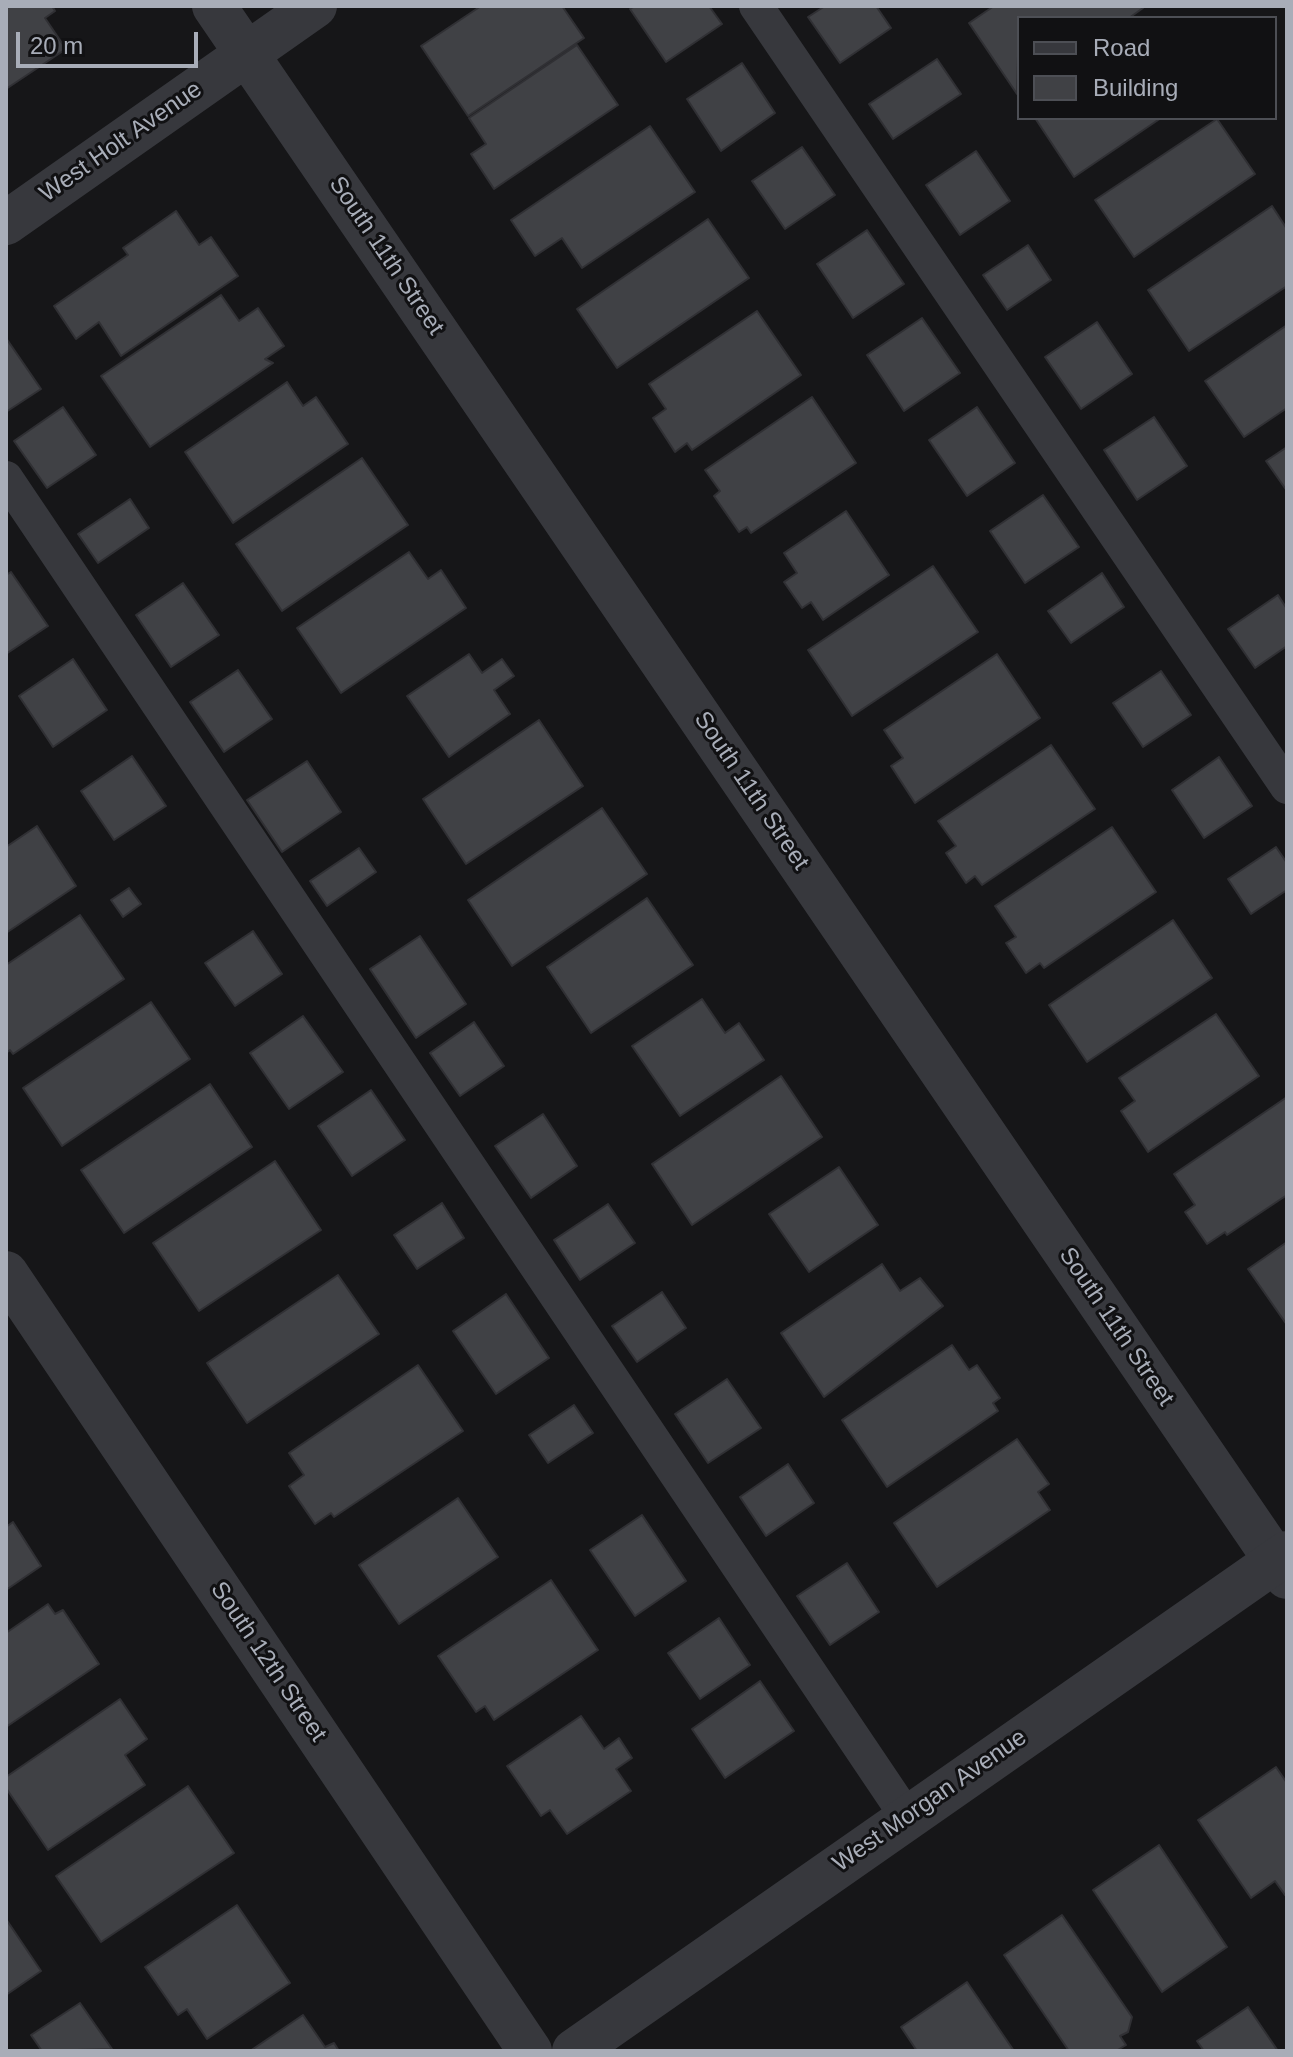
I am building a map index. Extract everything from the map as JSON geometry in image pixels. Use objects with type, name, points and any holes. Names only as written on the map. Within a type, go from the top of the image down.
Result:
[{"type":"street","name":"South 11th Street","points":[[214,6],[1283,1564]]},
{"type":"street","name":"West Holt Avenue","points":[[6,223],[315,6]]},
{"type":"street","name":"South 12th Street","points":[[6,1273],[530,2051]]},
{"type":"street","name":"West Morgan Avenue","points":[[574,2051],[907,1817],[1283,1564]]},
{"type":"lane","points":[[756,6],[1287,787]]},
{"type":"lane","points":[[6,478],[907,1817]]},
{"type":"building","points":[[6,6],[52,6],[55,11],[45,18],[66,49],[6,89]]},
{"type":"building","points":[[481,6],[562,6],[584,38],[468,116],[421,46]]},
{"type":"building","points":[[635,6],[709,6],[722,24],[666,62],[630,9]]},
{"type":"building","points":[[825,6],[876,6],[891,28],[840,63],[808,17]]},
{"type":"building","points":[[994,6],[1143,8],[1132,16],[1017,16],[1017,94],[969,23]]},
{"type":"building","points":[[577,45],[618,105],[494,189],[471,154],[486,144],[469,118]]},
{"type":"building","points":[[937,59],[961,94],[893,139],[869,104]]},
{"type":"building","points":[[742,63],[775,113],[721,151],[687,99]]},
{"type":"building","points":[[1036,120],[1158,120],[1074,177]]},
{"type":"building","points":[[1215,120],[1255,174],[1134,257],[1095,200]]},
{"type":"building","points":[[650,126],[695,192],[582,268],[562,238],[535,256],[511,220]]},
{"type":"building","points":[[802,147],[835,195],[785,229],[752,181]]},
{"type":"building","points":[[976,151],[1010,201],[960,235],[926,185]]},
{"type":"building","points":[[1272,206],[1287,229],[1287,286],[1189,351],[1148,290]]},
{"type":"building","points":[[176,211],[199,245],[211,237],[238,276],[121,356],[99,322],[76,339],[54,306],[128,255],[123,248]]},
{"type":"building","points":[[708,219],[749,278],[617,368],[577,309]]},
{"type":"building","points":[[867,230],[904,284],[853,318],[817,264]]},
{"type":"building","points":[[1028,245],[1051,280],[1007,310],[983,275]]},
{"type":"building","points":[[221,295],[239,321],[258,308],[284,346],[265,359],[273,363],[150,447],[101,376]]},
{"type":"building","points":[[757,311],[801,375],[692,450],[687,443],[675,452],[653,418],[666,409],[649,384]]},
{"type":"building","points":[[922,318],[960,373],[904,411],[867,355]]},
{"type":"building","points":[[1097,322],[1132,374],[1081,409],[1045,357]]},
{"type":"building","points":[[1287,325],[1287,408],[1244,437],[1205,381]]},
{"type":"building","points":[[6,338],[41,389],[6,412]]},
{"type":"building","points":[[287,382],[303,406],[316,397],[348,444],[233,523],[185,452]]},
{"type":"building","points":[[812,397],[856,463],[751,533],[747,527],[739,532],[714,496],[720,491],[705,470]]},
{"type":"building","points":[[63,407],[96,455],[47,488],[14,441]]},
{"type":"building","points":[[977,407],[1015,463],[967,496],[929,440]]},
{"type":"building","points":[[1154,417],[1187,466],[1137,500],[1104,450]]},
{"type":"building","points":[[1287,447],[1287,491],[1266,461]]},
{"type":"building","points":[[362,458],[408,525],[282,611],[236,544]]},
{"type":"building","points":[[1043,495],[1079,547],[1025,583],[990,531]]},
{"type":"building","points":[[130,499],[149,528],[98,563],[78,534]]},
{"type":"building","points":[[846,511],[889,575],[823,620],[811,602],[802,608],[784,582],[797,573],[784,553]]},
{"type":"building","points":[[409,552],[428,579],[441,570],[466,608],[341,693],[297,628]]},
{"type":"building","points":[[933,566],[978,632],[852,716],[808,650]]},
{"type":"building","points":[[11,572],[48,626],[6,654],[6,575]]},
{"type":"building","points":[[1102,573],[1124,607],[1071,643],[1048,611]]},
{"type":"building","points":[[183,583],[219,635],[171,667],[136,615]]},
{"type":"building","points":[[1278,595],[1287,609],[1287,646],[1255,668],[1228,629]]},
{"type":"building","points":[[469,654],[482,673],[502,659],[514,676],[494,690],[510,714],[449,757],[407,696]]},
{"type":"building","points":[[997,654],[1040,718],[915,803],[891,766],[903,758],[884,730]]},
{"type":"building","points":[[73,659],[107,710],[53,747],[19,696]]},
{"type":"building","points":[[238,670],[272,719],[224,752],[190,702]]},
{"type":"building","points":[[1161,671],[1191,715],[1143,747],[1113,703]]},
{"type":"building","points":[[539,720],[583,786],[466,864],[423,799]]},
{"type":"building","points":[[1051,745],[1095,809],[982,885],[975,876],[966,883],[946,853],[956,846],[938,821]]},
{"type":"building","points":[[132,756],[166,806],[114,840],[81,791]]},
{"type":"building","points":[[1219,757],[1252,806],[1204,838],[1172,790]]},
{"type":"building","points":[[307,761],[341,812],[282,852],[247,800]]},
{"type":"building","points":[[602,808],[647,874],[512,966],[468,900]]},
{"type":"building","points":[[37,826],[76,886],[6,933],[6,847]]},
{"type":"building","points":[[1112,827],[1156,892],[1044,968],[1040,963],[1026,973],[1006,943],[1016,937],[995,906]]},
{"type":"building","points":[[1276,847],[1287,863],[1287,890],[1251,914],[1228,879]]},
{"type":"building","points":[[359,848],[376,872],[327,906],[310,881]]},
{"type":"building","points":[[129,888],[141,904],[123,917],[111,900]]},
{"type":"building","points":[[647,898],[693,965],[591,1033],[547,967]]},
{"type":"building","points":[[80,915],[124,979],[13,1054],[10,1050],[6,1053],[6,965]]},
{"type":"building","points":[[1173,920],[1212,978],[1087,1062],[1049,1005]]},
{"type":"building","points":[[253,931],[282,974],[235,1006],[205,963]]},
{"type":"building","points":[[420,936],[466,1004],[416,1038],[370,969]]},
{"type":"building","points":[[702,999],[725,1033],[739,1023],[764,1060],[680,1116],[632,1046]]},
{"type":"building","points":[[151,1002],[190,1059],[62,1146],[23,1088]]},
{"type":"building","points":[[1216,1014],[1259,1076],[1148,1152],[1121,1111],[1135,1101],[1119,1078]]},
{"type":"building","points":[[303,1016],[343,1072],[289,1109],[250,1053]]},
{"type":"building","points":[[474,1022],[504,1066],[460,1096],[430,1053]]},
{"type":"building","points":[[781,1076],[822,1137],[692,1225],[652,1164]]},
{"type":"building","points":[[210,1084],[252,1147],[124,1233],[81,1170]]},
{"type":"building","points":[[371,1090],[405,1140],[352,1176],[318,1126]]},
{"type":"building","points":[[1287,1097],[1287,1195],[1227,1235],[1225,1232],[1207,1244],[1185,1212],[1195,1205],[1174,1174]]},
{"type":"building","points":[[543,1114],[577,1166],[531,1198],[495,1146]]},
{"type":"building","points":[[275,1161],[321,1230],[199,1311],[153,1243]]},
{"type":"building","points":[[839,1167],[878,1225],[809,1272],[769,1214]]},
{"type":"building","points":[[442,1203],[464,1238],[417,1269],[394,1235]]},
{"type":"building","points":[[608,1204],[635,1243],[580,1280],[554,1240]]},
{"type":"building","points":[[1287,1242],[1287,1325],[1248,1269]]},
{"type":"building","points":[[882,1264],[900,1291],[920,1278],[943,1306],[824,1397],[781,1333]]},
{"type":"building","points":[[338,1275],[379,1334],[247,1423],[207,1363]]},
{"type":"building","points":[[662,1292],[686,1328],[637,1362],[612,1326]]},
{"type":"building","points":[[506,1294],[549,1358],[496,1394],[453,1331]]},
{"type":"building","points":[[952,1345],[969,1370],[977,1365],[1000,1398],[993,1403],[998,1411],[887,1487],[842,1420]]},
{"type":"building","points":[[418,1365],[463,1431],[334,1517],[331,1513],[315,1524],[289,1486],[304,1475],[289,1453]]},
{"type":"building","points":[[727,1379],[761,1428],[708,1463],[675,1414]]},
{"type":"building","points":[[574,1405],[593,1433],[548,1463],[529,1435]]},
{"type":"building","points":[[1017,1439],[1049,1484],[1038,1492],[1050,1510],[937,1587],[894,1523]]},
{"type":"building","points":[[788,1464],[814,1503],[766,1536],[740,1497]]},
{"type":"building","points":[[458,1498],[498,1557],[399,1624],[359,1565]]},
{"type":"building","points":[[642,1515],[686,1581],[635,1616],[590,1550]]},
{"type":"building","points":[[13,1522],[41,1566],[6,1590],[6,1527]]},
{"type":"building","points":[[847,1563],[879,1612],[830,1645],[797,1596]]},
{"type":"building","points":[[551,1580],[598,1650],[494,1720],[485,1706],[476,1712],[438,1656]]},
{"type":"building","points":[[48,1604],[55,1614],[63,1610],[99,1664],[6,1727],[6,1633]]},
{"type":"building","points":[[719,1618],[750,1665],[700,1699],[668,1653]]},
{"type":"building","points":[[760,1681],[794,1731],[725,1778],[692,1729]]},
{"type":"building","points":[[120,1699],[147,1739],[125,1755],[145,1785],[48,1850],[6,1788],[6,1777]]},
{"type":"building","points":[[581,1716],[604,1749],[619,1738],[632,1758],[616,1769],[631,1791],[567,1834],[550,1810],[541,1816],[507,1766]]},
{"type":"building","points":[[1276,1767],[1287,1783],[1287,1893],[1285,1895],[1275,1881],[1251,1898],[1198,1820]]},
{"type":"building","points":[[188,1786],[234,1853],[101,1942],[56,1876]]},
{"type":"building","points":[[1159,1845],[1227,1947],[1162,1992],[1093,1890]]},
{"type":"building","points":[[237,1905],[290,1983],[207,2039],[187,2009],[178,2015],[145,1967]]},
{"type":"building","points":[[1062,1915],[1132,2017],[1128,2032],[1120,2036],[1126,2045],[1116,2051],[1069,2051],[1004,1955]]},
{"type":"building","points":[[6,1919],[41,1971],[6,1995]]},
{"type":"building","points":[[967,1982],[1014,2051],[917,2051],[901,2027]]},
{"type":"building","points":[[80,2003],[112,2049],[42,2051],[31,2035]]},
{"type":"building","points":[[1248,2007],[1278,2051],[1204,2051],[1197,2041]]},
{"type":"building","points":[[303,2015],[325,2047],[334,2043],[339,2051],[250,2051]]}]
